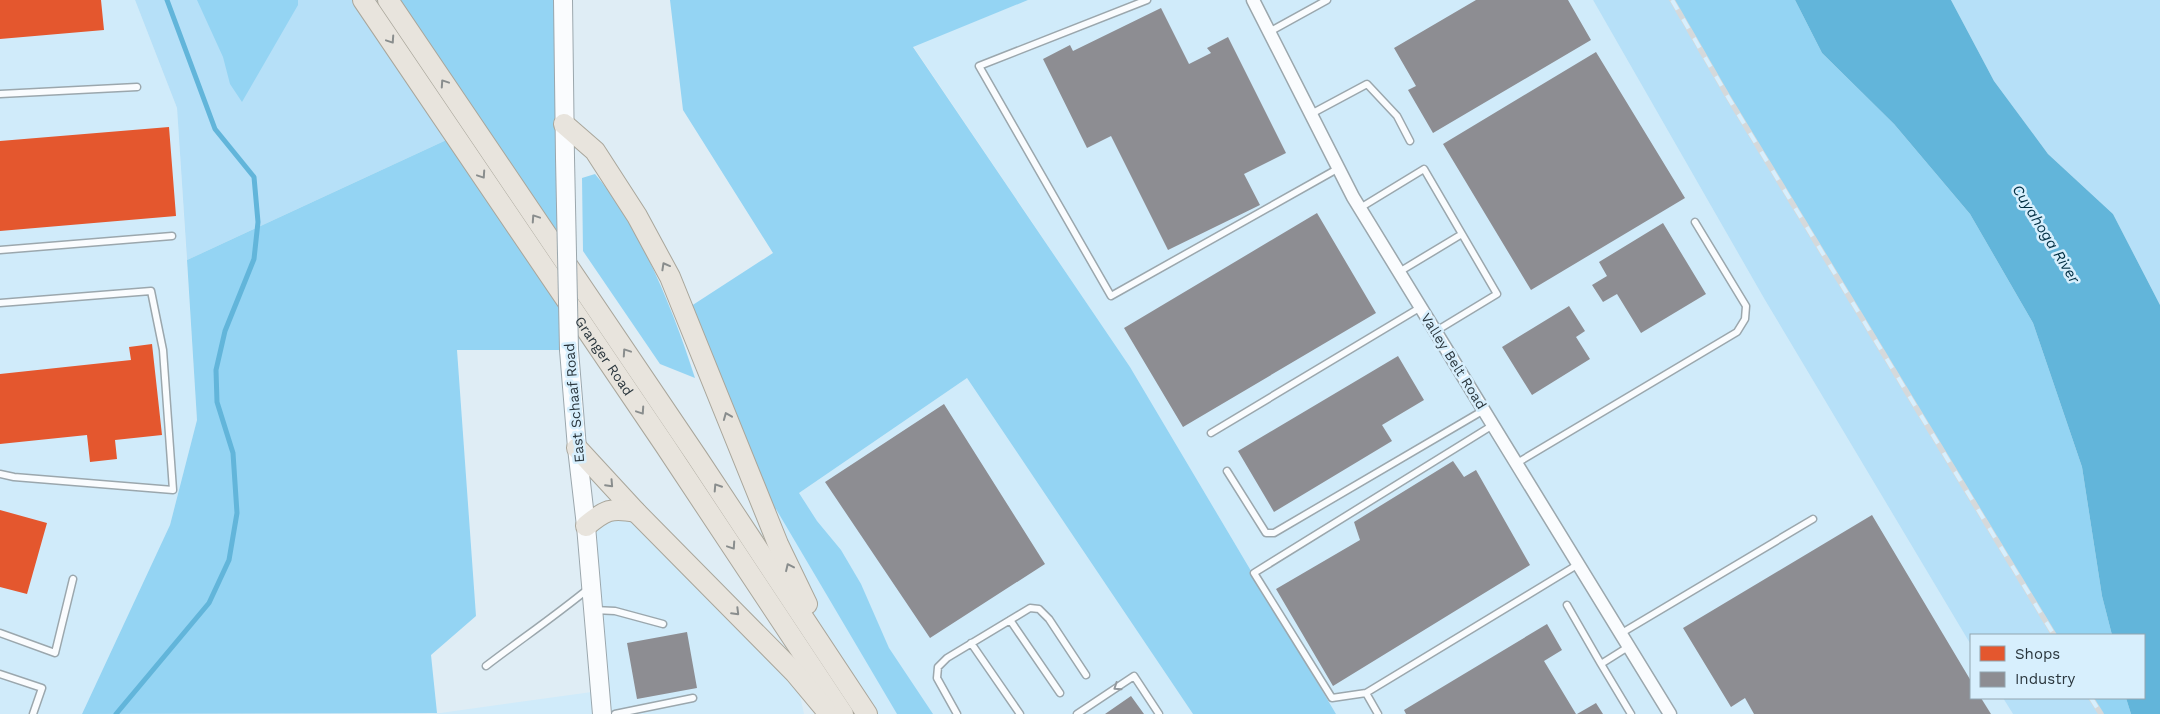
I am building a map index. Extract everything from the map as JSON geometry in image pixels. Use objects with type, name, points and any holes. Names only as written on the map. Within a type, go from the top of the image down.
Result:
[{"type":"main road","name":"Granger Road","points":[[363,0],[664,444],[843,714]]},
{"type":"main road","name":"Granger Road","points":[[388,0],[867,714]]},
{"type":"main road","points":[[564,124],[595,151],[637,216],[670,277],[778,544],[850,688]]},
{"type":"main road","points":[[577,448],[636,512],[795,673],[829,714]]},
{"type":"main road","points":[[586,526],[605,512],[618,508],[636,512]]},
{"type":"street","name":"East Schaaf Road","points":[[563,0],[569,350],[602,714]]},
{"type":"street","name":"Valley Belt Road","points":[[1253,0],[1360,208],[1670,714]]},
{"type":"lane","points":[[1147,0],[979,66],[1111,296],[1339,168]]},
{"type":"lane","points":[[1269,32],[1327,0]]},
{"type":"lane","points":[[1311,114],[1367,84],[1397,116],[1410,141]]},
{"type":"lane","points":[[0,94],[137,87]]},
{"type":"lane","points":[[1360,208],[1424,169],[1497,294],[1436,331]]},
{"type":"lane","points":[[1517,463],[1737,332],[1745,319],[1746,306],[1694,222]]},
{"type":"lane","points":[[1399,272],[1462,234]]},
{"type":"lane","points":[[0,250],[172,236]]},
{"type":"lane","points":[[0,303],[151,291],[163,350],[172,490],[14,477],[0,474]]},
{"type":"lane","points":[[1211,433],[1421,308]]},
{"type":"lane","points":[[1227,471],[1266,533],[1274,533],[1484,410]]},
{"type":"lane","points":[[1493,425],[1254,573],[1332,698],[1366,693],[1577,565]]},
{"type":"lane","points":[[1620,634],[1813,519]]},
{"type":"lane","points":[[0,633],[55,653],[73,579]]},
{"type":"lane","points":[[486,666],[532,630],[558,614],[591,587]]},
{"type":"lane","points":[[1567,605],[1631,714]]},
{"type":"lane","points":[[957,714],[937,678],[938,667],[947,658],[1030,608],[1038,609],[1049,619],[1086,675]]},
{"type":"lane","points":[[593,610],[615,611],[663,624]]},
{"type":"lane","points":[[1010,620],[1060,693]]},
{"type":"lane","points":[[972,643],[1020,714]]},
{"type":"lane","points":[[1601,664],[1628,647]]},
{"type":"lane","points":[[0,674],[42,688],[33,714]]},
{"type":"lane","points":[[1077,714],[1134,676],[1159,714]]},
{"type":"lane","points":[[1366,693],[1378,714]]},
{"type":"lane","points":[[615,714],[693,698]]},
{"type":"shaded area","points":[[0,0],[135,0],[177,108],[197,420],[170,525],[82,714],[0,714]]},
{"type":"shaded area","points":[[135,0],[363,0],[455,136],[187,260],[177,108]]},
{"type":"shaded area","points":[[197,0],[298,0],[298,5],[242,102],[230,84],[223,57]]},
{"type":"shaded area","points":[[388,0],[563,0],[567,264]]},
{"type":"shaded area","points":[[670,0],[1028,0],[913,47],[1130,367],[1336,714],[1193,714],[967,378],[799,493],[817,521],[841,550],[861,584],[889,648],[933,714],[897,714],[776,509],[767,515],[685,310],[773,253],[683,110]]},
{"type":"shaded area","points":[[1028,0],[1593,0],[1765,300],[1970,643],[1970,699],[2004,699],[2013,714],[1336,714],[1130,367],[913,46]]},
{"type":"shaded area","points":[[1593,0],[1672,0],[1728,97],[2053,634],[1970,634],[1970,643],[1765,300]]},
{"type":"shaded area","points":[[1672,0],[1795,0],[1822,53],[1894,124],[1970,214],[2033,323],[2082,467],[2102,596],[2112,634],[2053,634],[1728,97]]},
{"type":"shaded area","points":[[1951,0],[2160,0],[2160,305],[2113,214],[2048,154],[1994,81]]},
{"type":"shaded area","points":[[455,136],[568,300],[569,350],[457,350],[476,616],[431,655],[437,713],[82,714],[170,525],[197,420],[187,260]]},
{"type":"shaded area","points":[[595,174],[627,219],[641,244],[666,298],[695,378],[660,364],[583,251],[582,178]]},
{"type":"shaded area","points":[[967,378],[1193,714],[867,714],[850,688],[793,576],[767,515]]},
{"type":"shaded area","points":[[619,508],[795,673],[804,714],[433,714],[599,691],[586,526]]},
{"type":"shaded area","points":[[2004,699],[2092,699],[2101,714],[2013,714]]},
{"type":"shaded area","points":[[2092,699],[2126,699],[2131,714],[2101,714]]},
{"type":"water","name":"Cuyahoga River","points":[[1795,0],[1951,0],[1994,81],[2048,154],[2113,214],[2160,305],[2160,714],[2131,714],[2126,699],[2145,699],[2145,634],[2112,634],[2102,596],[2082,467],[2033,323],[1970,214],[1894,124],[1822,53]]},
{"type":"building: Shops","points":[[0,0],[101,0],[104,30],[0,39]]},
{"type":"building: Shops","points":[[169,127],[176,216],[0,231],[0,141]]},
{"type":"building: Shops","points":[[152,344],[162,435],[115,440],[117,459],[90,462],[87,435],[0,444],[0,374],[131,360],[129,347]]},
{"type":"building: Shops","points":[[0,510],[47,523],[27,594],[0,587]]},
{"type":"building: Industry","points":[[1476,0],[1568,0],[1591,40],[1433,133],[1408,90],[1416,86],[1394,48]]},
{"type":"building: Industry","points":[[1161,8],[1189,64],[1211,53],[1207,48],[1228,37],[1286,153],[1244,174],[1260,205],[1168,250],[1111,136],[1087,148],[1043,59],[1070,45],[1073,51]]},
{"type":"building: Industry","points":[[1596,52],[1685,198],[1531,290],[1443,144]]},
{"type":"building: Industry","points":[[1317,213],[1376,313],[1183,427],[1124,328]]},
{"type":"building: Industry","points":[[1663,223],[1706,294],[1641,333],[1617,294],[1603,302],[1592,285],[1607,276],[1599,262]]},
{"type":"building: Industry","points":[[1569,306],[1585,331],[1576,337],[1590,359],[1532,395],[1502,347]]},
{"type":"building: Industry","points":[[1398,356],[1424,400],[1382,425],[1392,441],[1274,512],[1238,451]]},
{"type":"building: Industry","points":[[944,404],[1045,564],[930,638],[825,482]]},
{"type":"building: Industry","points":[[1453,461],[1464,477],[1476,470],[1530,565],[1333,686],[1276,589],[1360,540],[1354,522]]},
{"type":"building: Industry","points":[[1872,515],[1970,679],[1970,699],[1982,699],[1991,714],[1754,714],[1745,698],[1731,707],[1683,628]]},
{"type":"building: Industry","points":[[1547,624],[1562,650],[1544,661],[1576,714],[1406,714],[1404,710]]},
{"type":"building: Industry","points":[[687,632],[697,688],[637,699],[627,643]]},
{"type":"building: Industry","points":[[1131,696],[1144,714],[1105,714]]},
{"type":"building: Industry","points":[[1596,703],[1603,714],[1577,714]]},
{"type":"waterway","points":[[116,714],[209,603],[229,560],[237,513],[233,453],[217,402],[216,370],[225,331],[254,259],[258,222],[254,177],[215,129],[167,0]]},
{"type":"railway","points":[[1672,0],[1728,97],[2053,634]]},
{"type":"railway","points":[[2092,699],[2101,714]]}]
